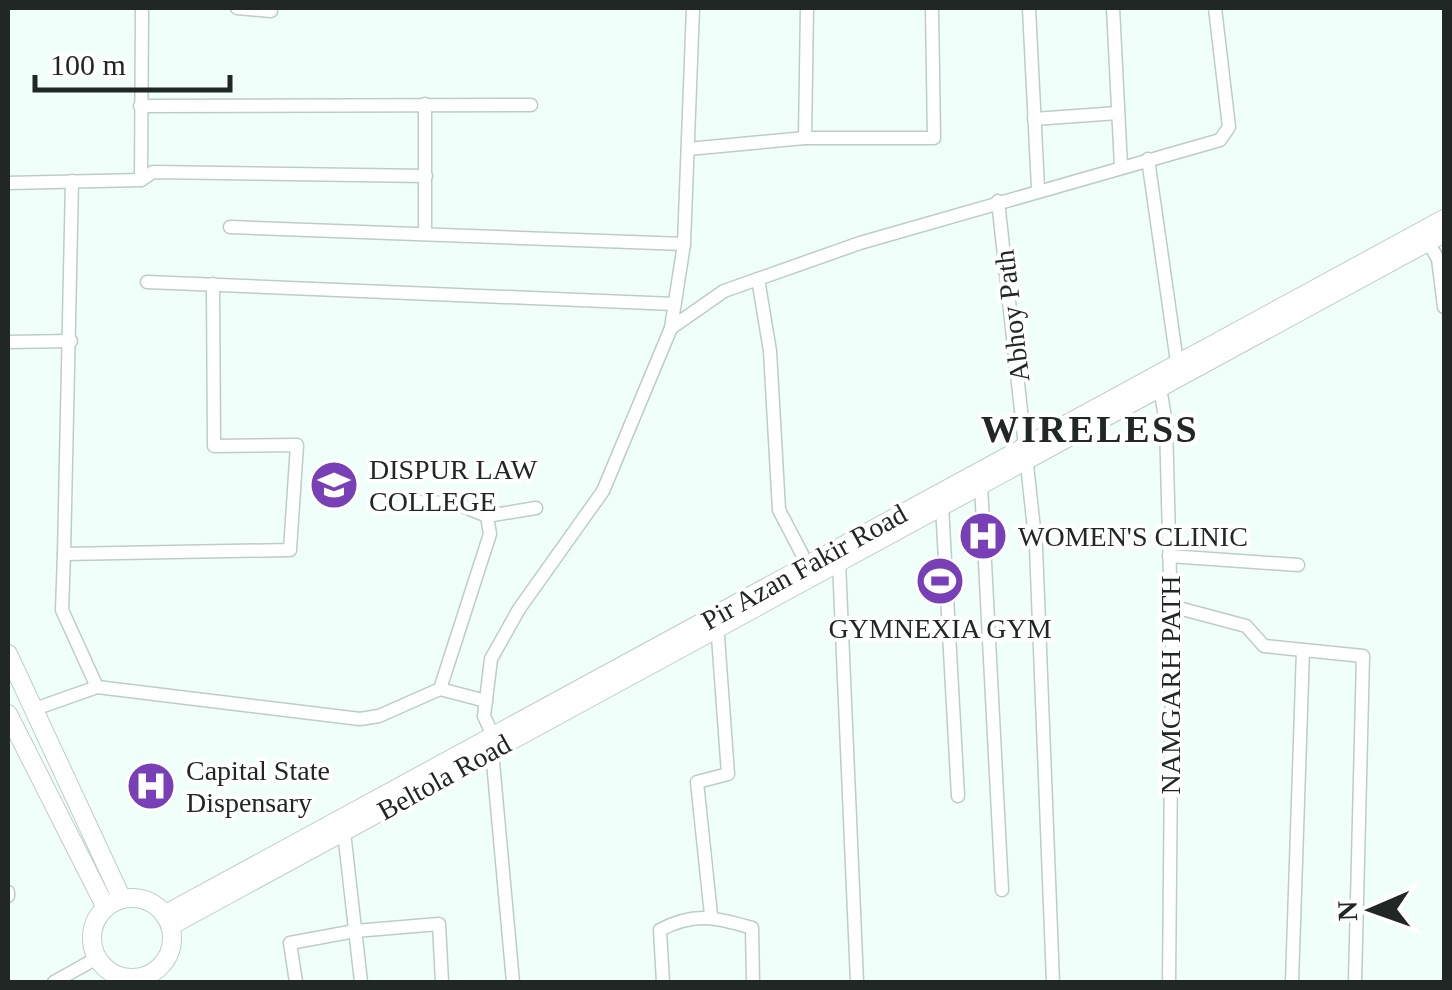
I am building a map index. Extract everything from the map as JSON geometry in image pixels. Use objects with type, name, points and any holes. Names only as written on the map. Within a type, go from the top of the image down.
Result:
[{"type":"main road","name":"Pir Azan Fakir Road","points":[[717,621],[839,562],[981,485],[1026,446],[1160,388],[1178,370],[1444,218]]},
{"type":"main road","name":"Pir Azan Fakir Road","points":[[167,921],[717,621],[1026,446],[1436,238]]},
{"type":"main road","points":[[10,662],[114,904]]},
{"type":"main road","points":[[8,714],[114,904]]},
{"type":"main road","name":"Beltola Road","points":[[167,921],[344,832],[493,744]]},
{"type":"main road","points":[[146,900],[167,921],[168,954],[163,974],[126,980],[97,958],[92,931],[114,904],[146,900]]},
{"type":"street","points":[[141,180],[142,8]]},
{"type":"street","points":[[236,8],[272,11]]},
{"type":"street","points":[[513,982],[493,744],[484,716],[491,659],[520,608],[602,490],[670,328],[684,244],[693,8]]},
{"type":"street","points":[[806,8],[806,138]]},
{"type":"street","points":[[688,150],[806,138],[934,138],[932,8]]},
{"type":"street","points":[[1029,8],[1038,188]]},
{"type":"street","points":[[1113,8],[1121,166]]},
{"type":"street","points":[[670,328],[724,291],[758,279],[998,200],[1225,136],[1229,127],[1216,8]]},
{"type":"street","points":[[425,104],[425,232]]},
{"type":"street","points":[[140,106],[531,105]]},
{"type":"street","points":[[1034,119],[1118,113]]},
{"type":"street","points":[[1148,159],[1178,370]]},
{"type":"street","points":[[8,184],[141,180],[153,172],[426,176]]},
{"type":"street","points":[[72,181],[62,610],[96,687]]},
{"type":"street","name":"Abhoy Path","points":[[998,200],[1037,565],[1053,982]]},
{"type":"street","points":[[230,227],[684,244]]},
{"type":"street","points":[[1436,238],[1444,307]]},
{"type":"street","points":[[758,279],[770,352],[779,510],[802,554]]},
{"type":"street","points":[[148,282],[674,304]]},
{"type":"street","points":[[64,554],[290,550],[297,445],[214,446],[213,284]]},
{"type":"street","points":[[8,342],[71,341]]},
{"type":"street","name":"NAMGARH PATH","points":[[1160,388],[1166,423],[1171,606],[1170,982]]},
{"type":"street","points":[[981,485],[1002,890]]},
{"type":"street","points":[[409,502],[455,502],[487,516],[536,508]]},
{"type":"street","points":[[942,506],[958,796]]},
{"type":"street","points":[[440,689],[490,534],[487,516]]},
{"type":"street","points":[[1169,556],[1298,565]]},
{"type":"street","points":[[839,562],[857,982]]},
{"type":"street","points":[[1171,606],[1246,626],[1264,646],[1363,656],[1355,982]]},
{"type":"street","points":[[711,915],[697,782],[728,774],[717,621]]},
{"type":"street","points":[[1292,982],[1303,650]]},
{"type":"street","points":[[32,710],[96,687],[360,719],[380,716],[440,689],[486,701]]},
{"type":"street","points":[[344,832],[361,982]]},
{"type":"street","points":[[664,982],[660,930],[682,919],[711,915],[752,928],[753,982]]},
{"type":"street","points":[[296,982],[290,943],[355,931],[439,924],[442,982]]},
{"type":"street","points":[[54,982],[97,958]]},
{"type":"place","name":"DISPUR LAW COLLEGE","points":[[334,485]]},
{"type":"place","name":"WOMEN'S CLINIC","points":[[983,536]]},
{"type":"place","name":"GYMNEXIA GYM","points":[[940,581]]},
{"type":"place","name":"Capital State Dispensary","points":[[151,786]]},
{"type":"district","name":"WIRELESS","points":[[1090,429]]}]
